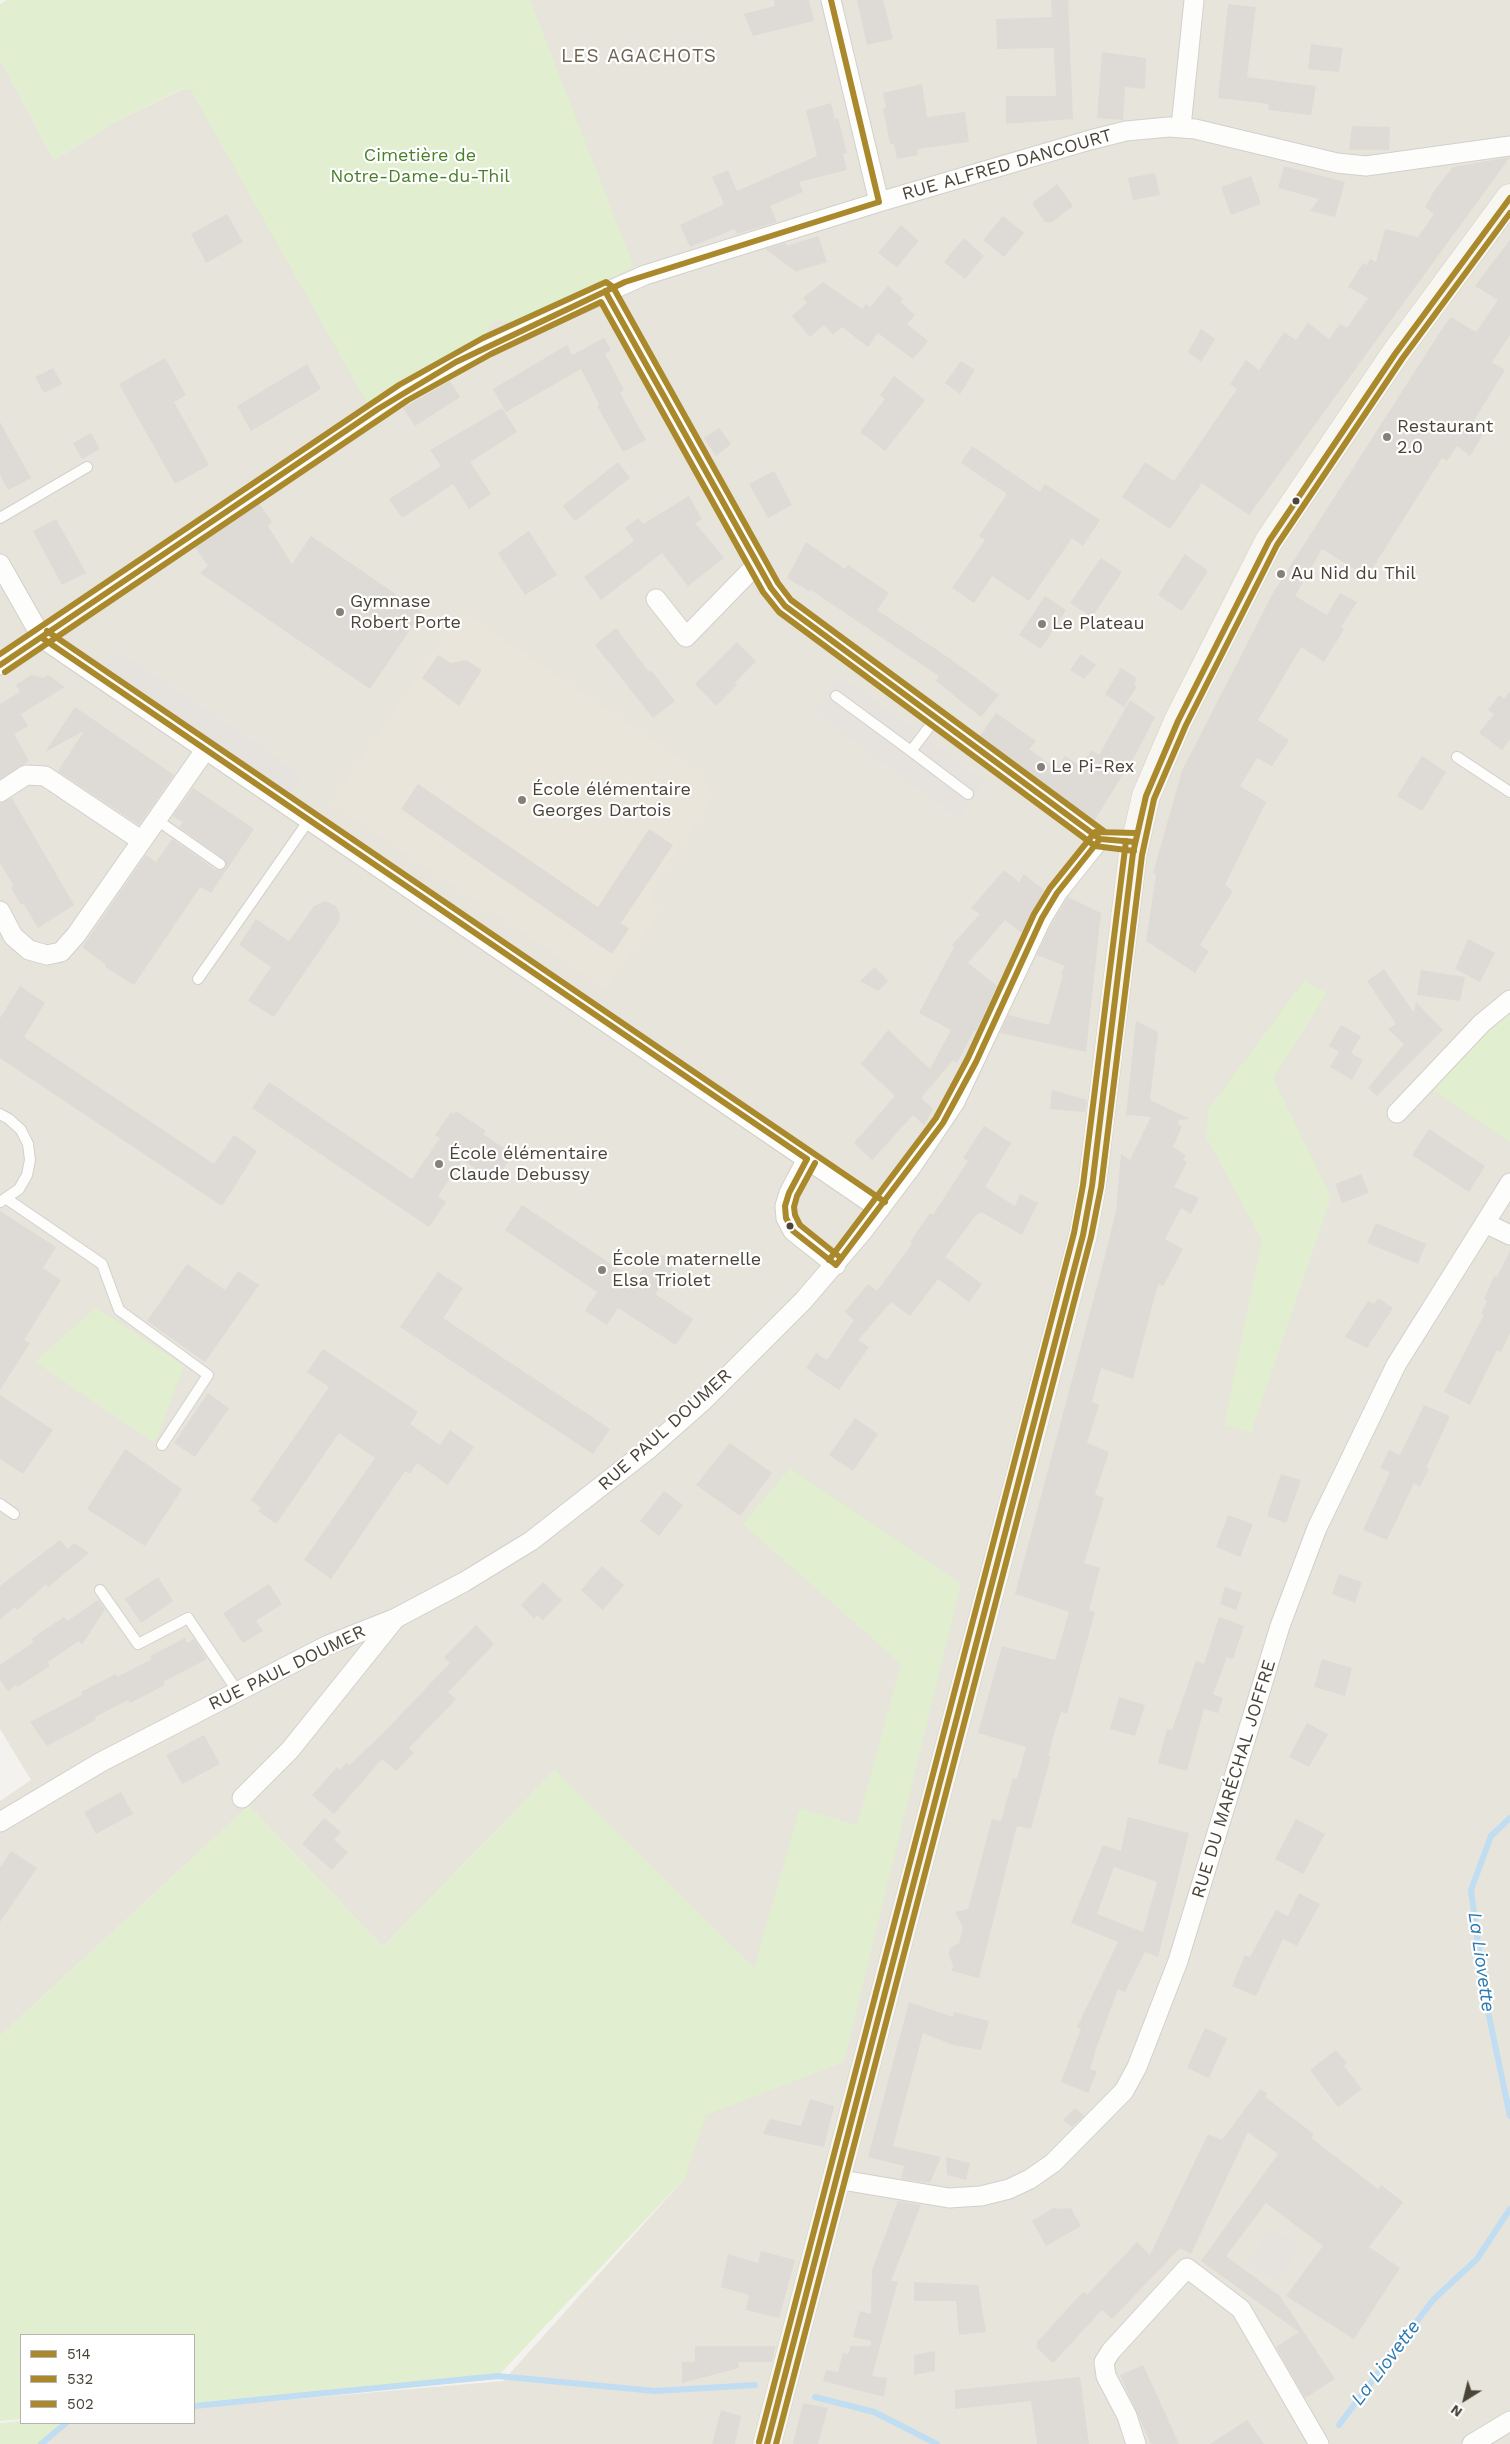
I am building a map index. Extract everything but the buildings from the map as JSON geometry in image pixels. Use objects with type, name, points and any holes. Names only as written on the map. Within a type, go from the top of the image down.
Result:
[{"type":"main road","points":[[767,2444],[1083,1235],[1092,1186],[1135,842],[1146,796],[1158,762],[1269,541],[1395,354],[1510,198]]},
{"type":"street","points":[[831,0],[879,202]]},
{"type":"street","points":[[1181,127],[1194,0]]},
{"type":"street","name":"RUE ALFRED DANCOURT","points":[[0,665],[345,431],[428,377],[487,346],[605,291],[645,275],[879,202],[1090,140],[1142,129],[1181,127],[1215,133],[1337,163],[1366,166],[1510,146]]},
{"type":"street","points":[[605,291],[771,588],[785,606],[1100,839],[1135,842]]},
{"type":"street","points":[[656,599],[686,637],[758,563]]},
{"type":"street","points":[[0,564],[42,638],[880,1209]]},
{"type":"street","points":[[0,911],[13,936],[29,950],[47,955],[61,952],[76,935],[206,749]]},
{"type":"street","points":[[0,792],[26,775],[45,776],[142,841]]},
{"type":"street","name":"RUE PAUL DOUMER","points":[[0,1822],[101,1762],[328,1644],[396,1618],[464,1582],[516,1551],[628,1466],[702,1402],[808,1296],[836,1265],[938,1130],[955,1102],[1050,903],[1100,839]]},
{"type":"street","points":[[1397,1113],[1482,1023],[1510,1000]]},
{"type":"street","points":[[807,1159],[789,1193],[786,1218],[793,1231],[836,1265]]},
{"type":"street","name":"RUE DU MARÉCHAL JOFFRE","points":[[836,2179],[934,2197],[964,2198],[1009,2188],[1040,2173],[1063,2155],[1107,2111],[1132,2078],[1173,1976],[1280,1626],[1317,1528],[1396,1365],[1510,1183]]},
{"type":"street","points":[[1485,1223],[1510,1235]]},
{"type":"street","points":[[242,1798],[290,1750],[396,1618]]},
{"type":"street","points":[[1136,2444],[1128,2416],[1106,2376],[1104,2362],[1111,2351],[1187,2268],[1241,2310],[1319,2444]]},
{"type":"street","points":[[1472,2444],[1510,2421]]},
{"type":"lane","points":[[0,518],[87,467]]},
{"type":"lane","points":[[836,696],[968,794]]},
{"type":"lane","points":[[911,751],[936,718]]},
{"type":"lane","points":[[1457,757],[1510,792]]},
{"type":"lane","points":[[157,820],[220,864]]},
{"type":"lane","points":[[198,979],[309,820]]},
{"type":"lane","points":[[0,1114],[10,1119],[21,1130],[28,1144],[30,1160],[28,1175],[19,1189],[4,1201],[102,1264],[119,1310],[208,1375],[162,1445]]},
{"type":"lane","points":[[0,1504],[14,1514]]},
{"type":"lane","points":[[100,1590],[138,1644],[188,1618],[238,1692]]},
{"type":"shaded area","points":[[387,0],[1510,0],[1510,2444],[41,2444],[65,2424],[195,2424],[195,2408],[503,2381],[685,2178],[555,1770],[383,1947],[249,1806],[0,2036],[0,1801],[31,1780],[0,1729],[0,59],[54,160],[115,122],[185,88],[190,89]]},
{"type":"shaded area","name":"École élémentaire Georges Dartois","points":[[462,611],[697,770],[713,797],[649,895],[661,910],[606,989],[331,803]]},
{"type":"shaded area","points":[[118,650],[302,775],[290,793],[106,668]]},
{"type":"shaded area","points":[[840,675],[985,781],[958,818],[814,712]]},
{"type":"shaded area","points":[[1271,2228],[1300,2248],[1277,2282],[1248,2262]]},
{"type":"green space","name":"Cimetière de Notre-Dame-du-Thil","points":[[7,0],[530,0],[634,267],[512,322],[498,321],[492,323],[485,338],[367,403],[190,89],[184,88],[115,122],[54,160],[0,59],[0,4]]},
{"type":"green space","points":[[1304,981],[1327,993],[1273,1078],[1331,1197],[1251,1433],[1224,1425],[1262,1240],[1206,1137],[1209,1108]]},
{"type":"green space","points":[[1510,1011],[1510,1142],[1433,1090],[1488,1026]]},
{"type":"green space","points":[[96,1307],[184,1366],[155,1443],[35,1362]]},
{"type":"green space","points":[[790,1468],[961,1584],[844,2062],[706,2115],[685,2178],[498,2376],[195,2403],[195,2334],[20,2334],[20,2419],[0,2421],[0,2036],[249,1806],[383,1947],[555,1770],[754,1968],[800,1808],[857,1825],[901,1664],[743,1524]]},
{"type":"green space","points":[[20,2421],[20,2424],[65,2424],[41,2444],[0,2444],[0,2423]]},
{"type":"waterway","name":"La Liovette","points":[[1510,1818],[1491,1836],[1471,1890],[1485,1997],[1510,2116]]},
{"type":"waterway","name":"La Liovette","points":[[1339,2425],[1433,2300],[1477,2259],[1510,2209]]},
{"type":"waterway","points":[[195,2406],[498,2376],[655,2391],[755,2385]]},
{"type":"waterway","points":[[815,2397],[874,2412],[937,2444]]},
{"type":"waterway","points":[[41,2444],[65,2424]]},
{"type":"transit line","name":"514","points":[[831,0],[879,202]]},
{"type":"transit line","name":"514","points":[[767,2444],[1083,1235],[1092,1186],[1133,853],[1146,796],[1178,721],[1269,541],[1395,354],[1510,198]]},
{"type":"transit line","name":"514","points":[[0,665],[378,409],[456,362],[625,282],[879,202]]},
{"type":"transit line","name":"532","points":[[776,2444],[1091,1237],[1101,1187],[1142,855],[1154,799],[1186,725],[1277,545],[1402,359],[1510,213]]},
{"type":"transit line","name":"502","points":[[0,654],[399,385],[483,338],[606,282],[613,287],[778,583],[791,600],[1105,832]]},
{"type":"transit line","name":"514","points":[[605,291],[771,588],[785,606],[1100,839]]},
{"type":"transit line","name":"532","points":[[5,672],[408,400],[491,354],[601,302],[763,592],[779,612],[1095,846],[1134,851]]},
{"type":"transit line","name":"502","points":[[47,631],[885,1202]]},
{"type":"transit line","name":"514","points":[[42,638],[807,1159]]},
{"type":"transit line","name":"502","points":[[829,1260],[936,1118],[968,1058],[1034,914],[1050,888],[1095,832],[1136,833]]},
{"type":"transit line","name":"514","points":[[836,1265],[943,1123],[976,1062],[1042,918],[1057,893],[1100,839],[1135,842]]},
{"type":"transit line","name":"502","points":[[759,2442],[1074,1233],[1083,1185],[1126,841]]},
{"type":"transit line","name":"514","points":[[807,1159],[789,1193],[785,1206],[786,1218],[793,1231],[836,1265]]},
{"type":"transit line","name":"502","points":[[815,1163],[797,1196],[794,1207],[795,1215],[800,1225],[841,1258]]},
{"type":"place","name":"Restaurant 2.0","points":[[1387,437]]},
{"type":"place","name":"Au Nid du Thil","points":[[1281,574]]},
{"type":"place","name":"Gymnase Robert Porte","points":[[340,612]]},
{"type":"place","name":"Le Plateau","points":[[1042,624]]},
{"type":"place","name":"Le Pi-Rex","points":[[1041,767]]},
{"type":"place","name":"École élémentaire Georges Dartois","points":[[522,800]]},
{"type":"place","name":"École élémentaire Claude Debussy","points":[[439,1164]]},
{"type":"place","name":"École maternelle Elsa Triolet","points":[[602,1270]]},
{"type":"district","name":"LES AGACHOTS","points":[[639,56]]}]
